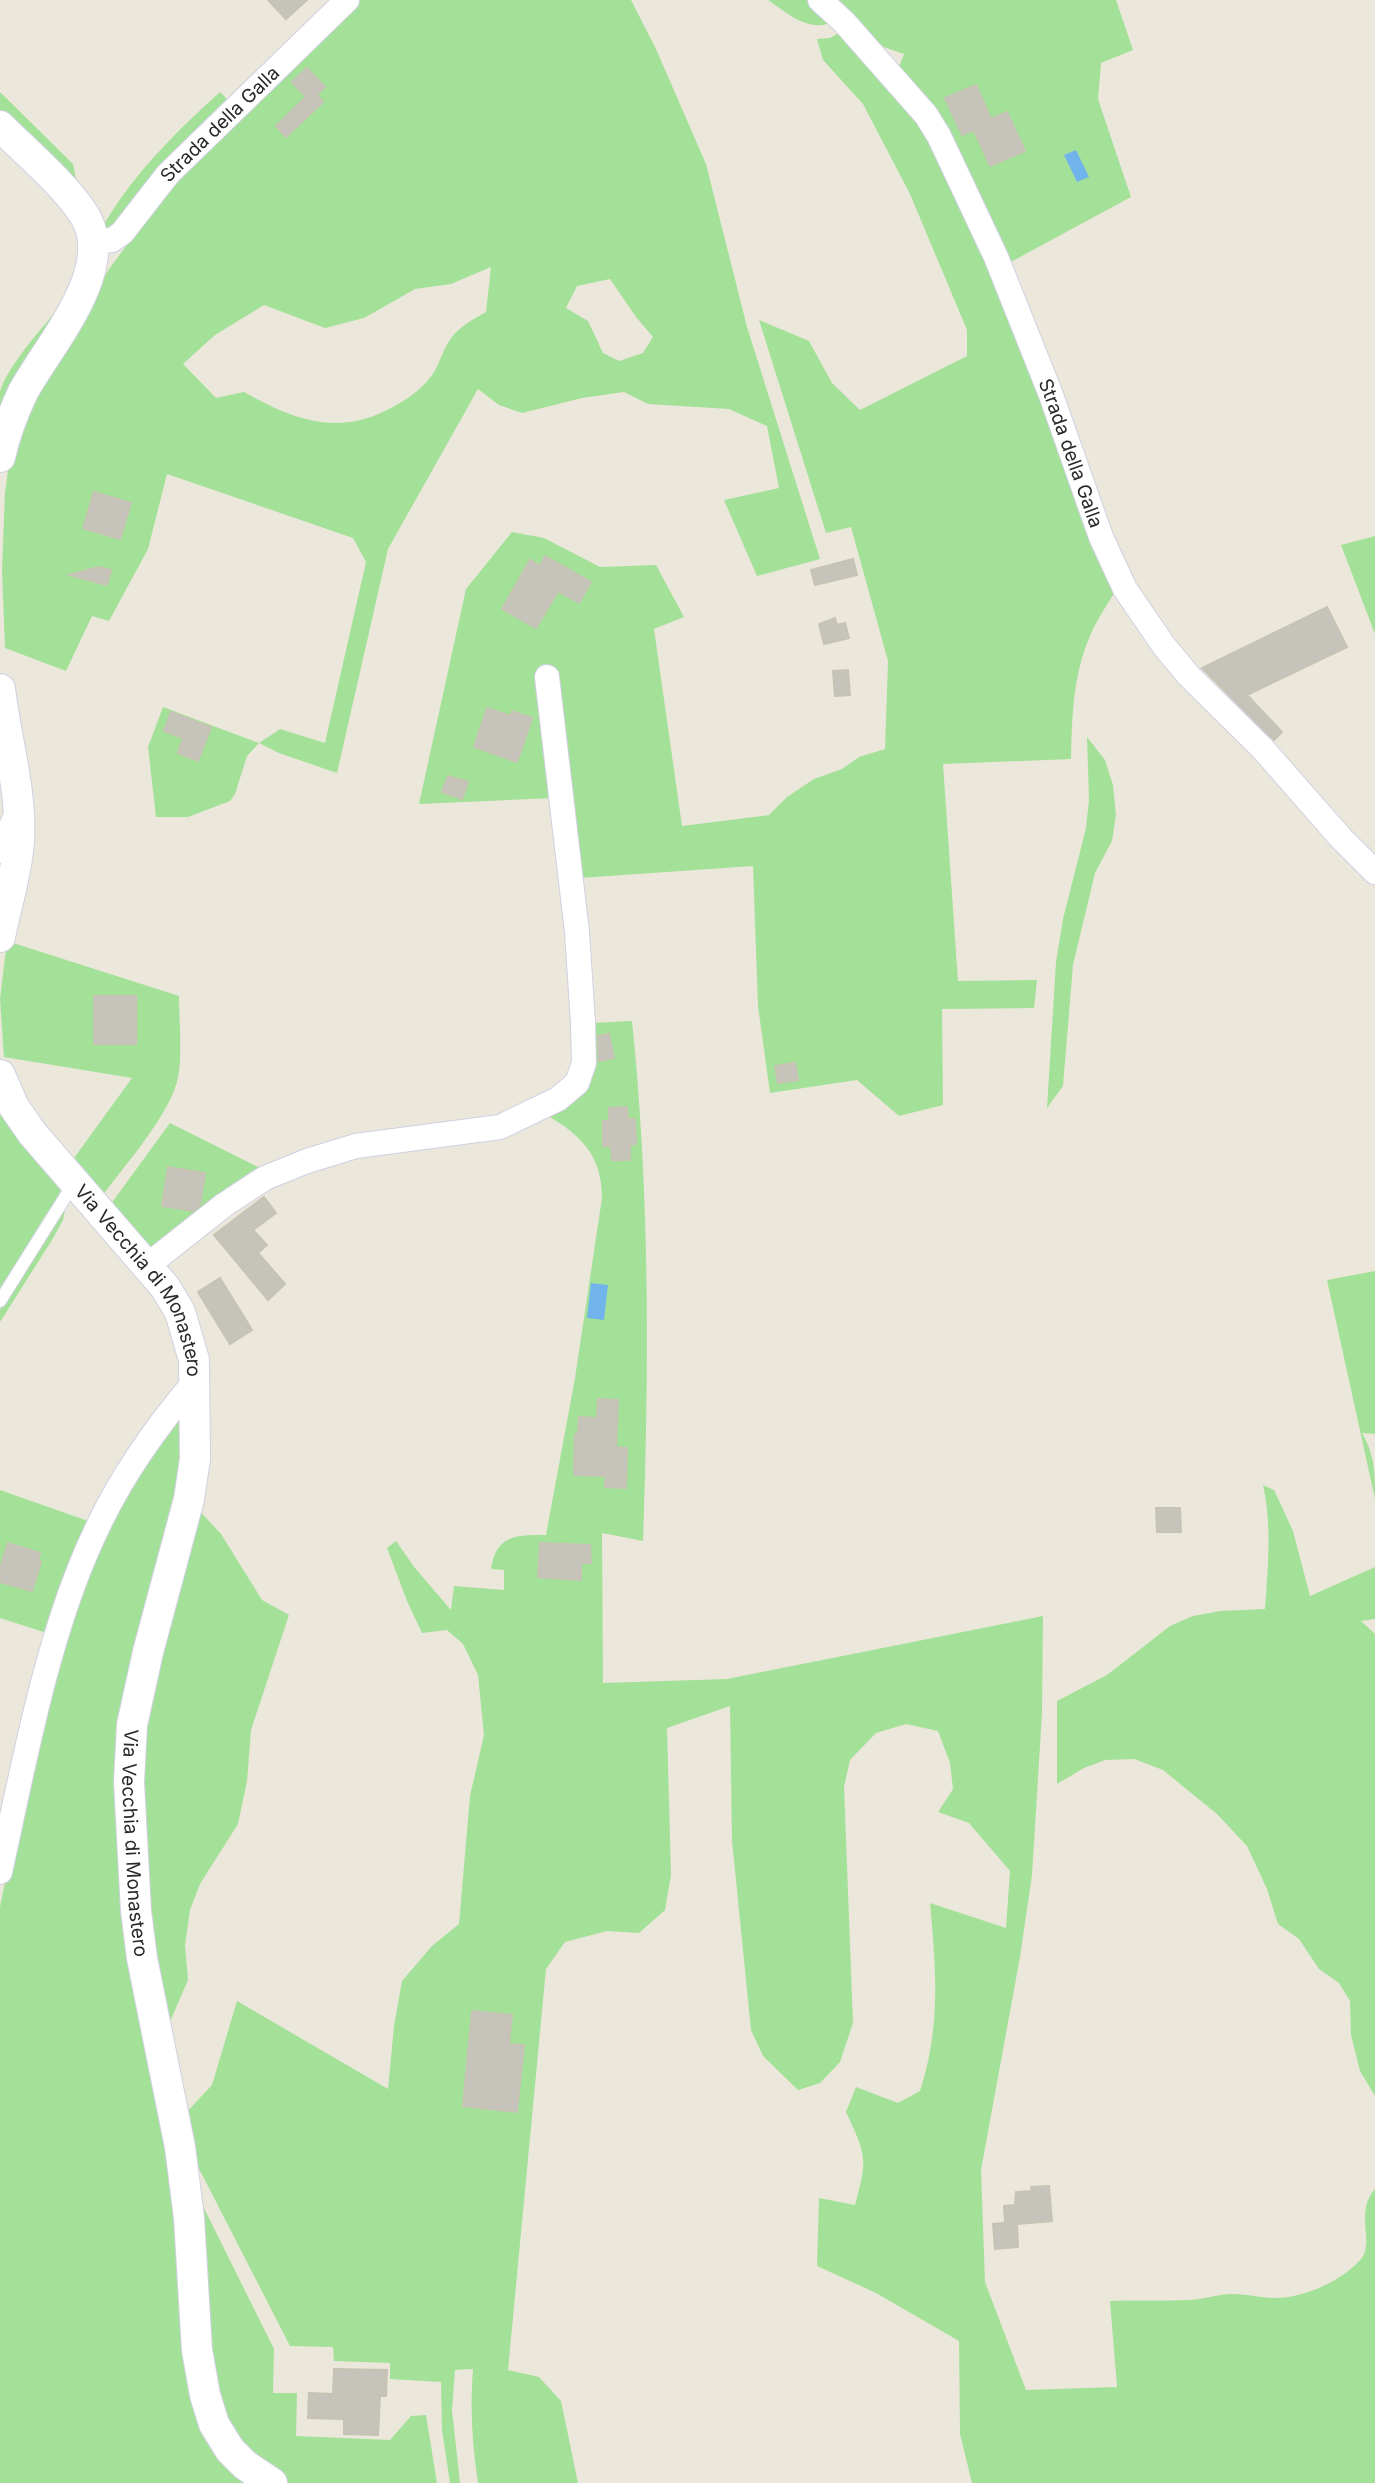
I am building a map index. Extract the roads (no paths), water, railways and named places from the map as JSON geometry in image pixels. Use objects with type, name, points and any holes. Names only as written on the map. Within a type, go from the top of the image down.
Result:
[{"type":"street","name":"Strada della Galla","points":[[93,242],[112,240],[122,233],[168,174],[347,0]]},
{"type":"street","name":"Strada della Galla","points":[[820,0],[844,22],[926,115],[939,136],[996,257],[1055,408],[1097,527],[1125,589],[1189,677],[1262,748],[1341,838],[1375,872]]},
{"type":"street","points":[[0,127],[78,207],[91,229],[94,255],[90,277],[22,396],[0,457]]},
{"type":"street","points":[[148,1265],[223,1205],[265,1178],[307,1161],[356,1146],[500,1127],[558,1100],[577,1083],[584,1063],[577,932],[547,677]]},
{"type":"street","points":[[0,690],[18,812],[18,853],[0,937]]},
{"type":"street","points":[[0,851],[18,812]]},
{"type":"street","name":"Via Vecchia di Monastero","points":[[0,1075],[23,1121],[148,1265],[180,1312],[192,1350],[196,1430],[192,1488],[148,1652],[130,1738],[129,1782],[136,1910],[142,1958],[180,2147],[190,2237],[195,2338],[205,2395],[214,2424],[230,2450],[245,2465],[272,2483]]},
{"type":"street","points":[[0,1872],[43,1687],[67,1605],[88,1548],[142,1447],[195,1380]]},
{"type":"lane","points":[[0,1301],[74,1182]]},
{"type":"water","points":[[1076,150],[1089,177],[1077,182],[1064,155]]},
{"type":"water","points":[[591,1283],[608,1285],[604,1320],[587,1318]]}]
